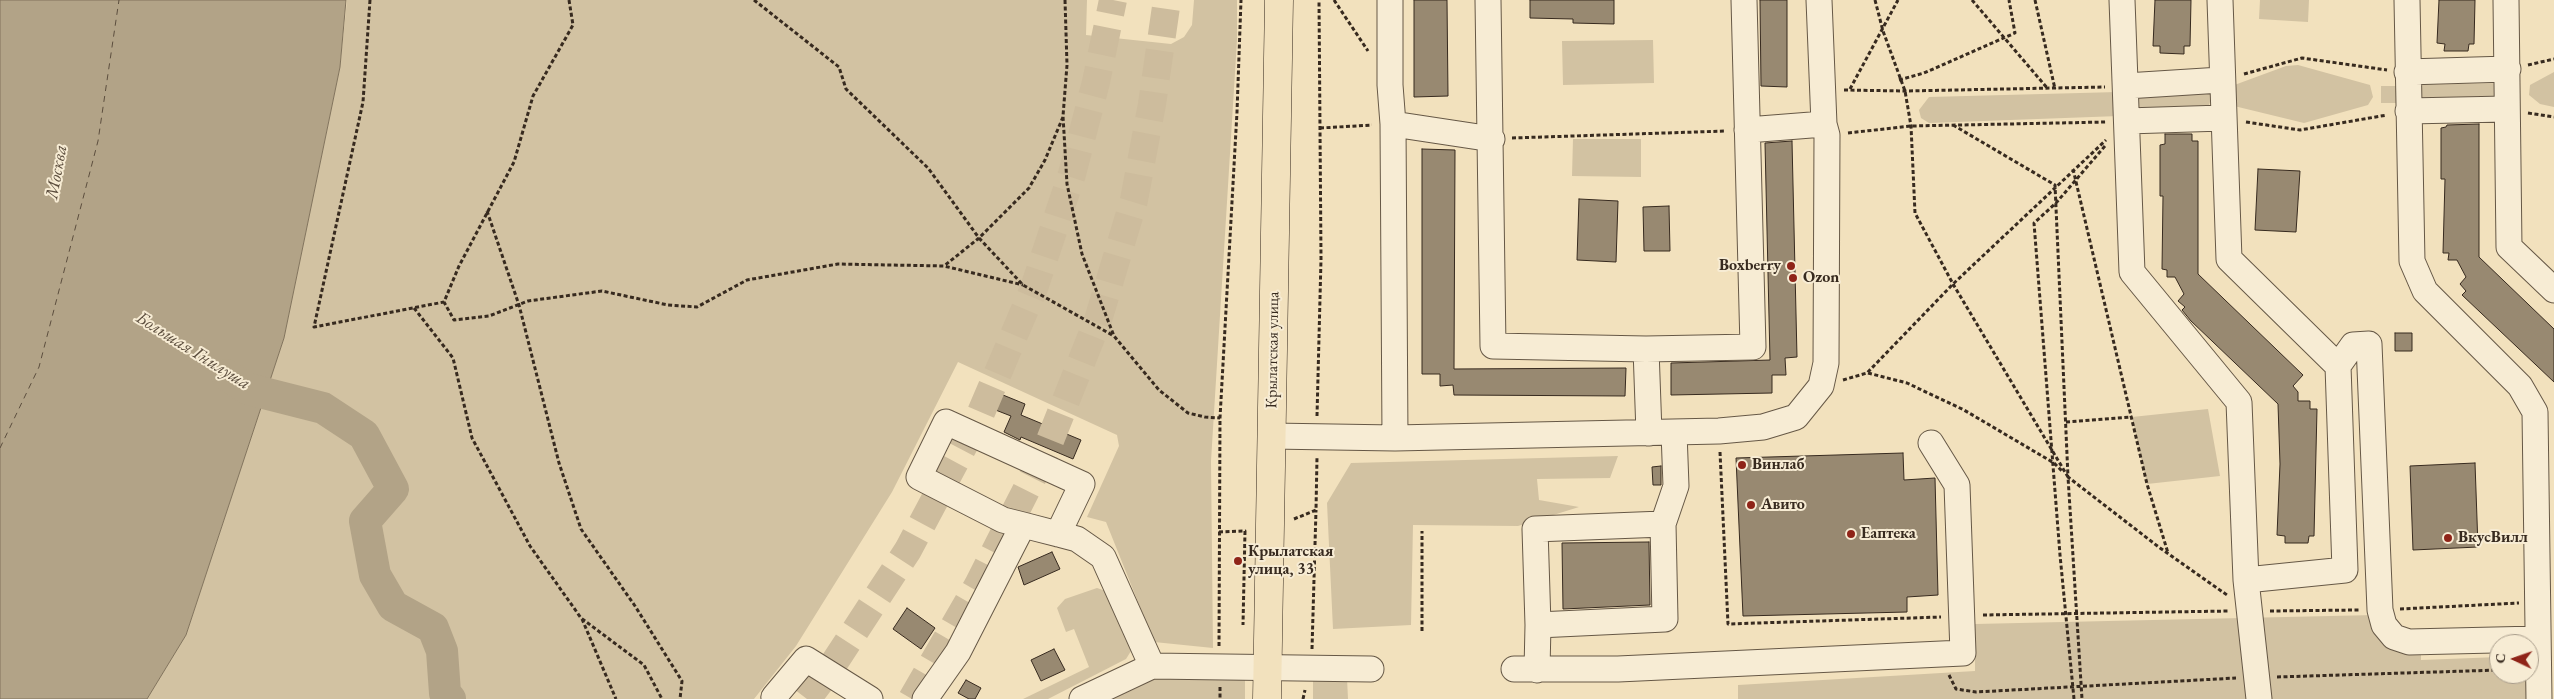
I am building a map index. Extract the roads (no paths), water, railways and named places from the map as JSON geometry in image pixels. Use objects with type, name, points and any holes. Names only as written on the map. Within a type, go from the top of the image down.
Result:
[{"type":"main road","name":"Крылатская улица","points":[[1267,699],[1279,0]]},
{"type":"lane","points":[[1390,0],[1393,124],[1395,438]]},
{"type":"lane","points":[[1488,0],[1492,139],[1493,346],[1646,349],[1753,346],[1744,0]]},
{"type":"lane","points":[[1271,436],[1395,438],[1719,431],[1763,427],[1796,417],[1821,386],[1826,362],[1826,129],[1819,0]]},
{"type":"lane","points":[[2122,0],[2132,272],[2239,402],[2246,580],[2258,688]]},
{"type":"lane","points":[[2220,0],[2221,80],[2229,259],[2338,366]]},
{"type":"lane","points":[[2407,0],[2412,261],[2425,291],[2520,386],[2534,412],[2545,568],[2536,602],[2537,634]]},
{"type":"lane","points":[[2506,0],[2509,247],[2554,290]]},
{"type":"lane","points":[[2407,72],[2508,69]]},
{"type":"lane","points":[[2126,86],[2221,80]]},
{"type":"lane","points":[[2408,111],[2506,109]]},
{"type":"lane","points":[[2127,121],[2223,118]]},
{"type":"lane","points":[[1393,124],[1492,139]]},
{"type":"lane","points":[[1747,130],[1826,129]]},
{"type":"lane","points":[[2246,580],[2345,570],[2338,366],[2353,345],[2369,344],[2380,610],[2384,625],[2394,637],[2409,642],[2489,640]]},
{"type":"lane","points":[[1646,349],[1649,433]]},
{"type":"lane","points":[[1058,534],[1082,484],[946,422],[919,476],[1003,520],[1077,539],[1103,557],[1152,666]]},
{"type":"lane","points":[[1538,625],[1665,619],[1663,524],[1676,486],[1674,432]]},
{"type":"lane","points":[[1663,524],[1535,529],[1538,625],[1526,669],[1628,669],[1963,653],[1957,484],[1931,444]]},
{"type":"lane","points":[[925,699],[958,652],[1023,525]]},
{"type":"lane","points":[[775,699],[774,697],[806,659],[870,699]]},
{"type":"lane","points":[[1082,699],[1152,666],[1371,669]]},
{"type":"lane","points":[[2538,684],[2539,699]]},
{"type":"water","name":"Москва","points":[[0,0],[346,0],[340,67],[284,338],[186,635],[147,699],[0,699]]},
{"type":"waterway","name":"Большая Гнилуша","points":[[227,375],[248,389],[323,408],[364,435],[393,489],[365,521],[375,575],[393,606],[433,628],[442,651],[445,693],[450,699]]},
{"type":"tunnel","points":[[807,699],[832,666],[908,550],[980,415],[1034,288],[1072,174],[1096,82],[1113,0]]},
{"type":"tunnel","points":[[912,699],[978,585],[1045,453],[1098,320],[1134,200],[1152,104],[1167,0]]},
{"type":"place","name":"Boxberry","points":[[1791,266]]},
{"type":"place","name":"Ozon","points":[[1793,278]]},
{"type":"place","name":"Винлаб","points":[[1742,465]]},
{"type":"place","name":"Авито","points":[[1751,505]]},
{"type":"place","name":"Еаптека","points":[[1851,534]]},
{"type":"place","name":"ВкусВилл","points":[[2448,538]]},
{"type":"place","name":"Крылатская улица, 33","points":[[1238,561]]}]
